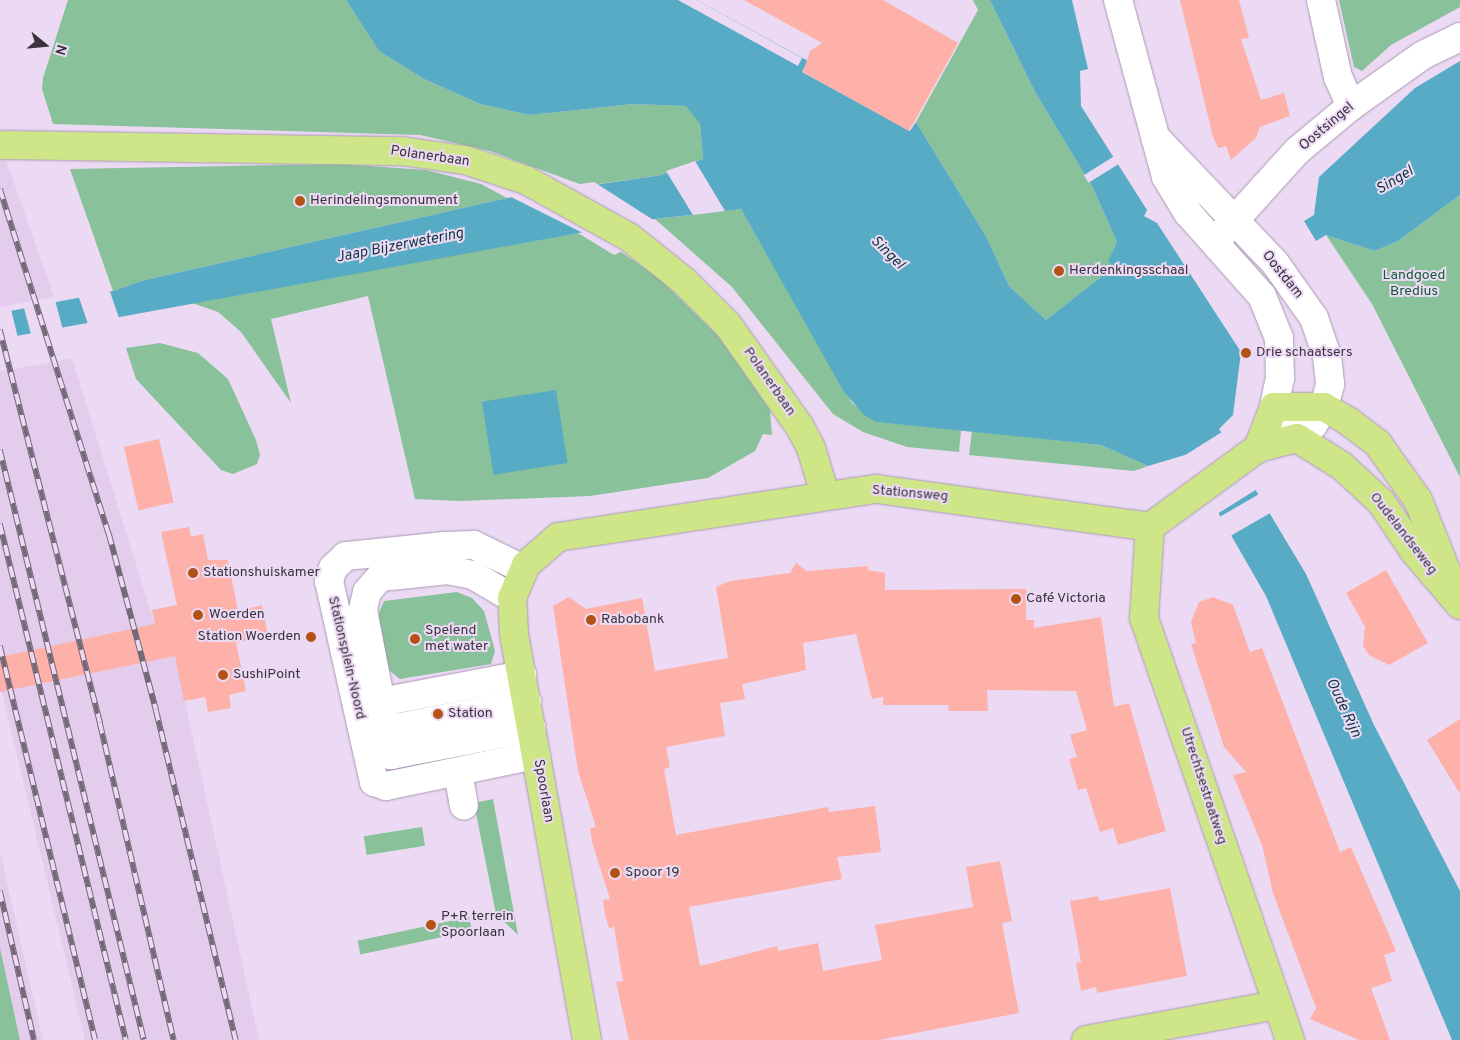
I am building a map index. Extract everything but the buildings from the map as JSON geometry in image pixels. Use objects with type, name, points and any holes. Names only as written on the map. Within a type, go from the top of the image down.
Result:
[{"type":"main road","name":"Polanerbaan","points":[[4,145],[402,151],[465,160],[526,180],[629,237],[684,281],[728,325],[800,427],[811,448],[825,494]]},
{"type":"main road","points":[[1249,454],[1274,407],[1324,407]]},
{"type":"main road","name":"Oudelandseweg","points":[[1324,407],[1367,435],[1401,473],[1438,541],[1459,603]]},
{"type":"main road","points":[[1150,527],[1249,454],[1297,438]]},
{"type":"main road","name":"Oudelandseweg","points":[[1297,438],[1342,466],[1380,502],[1414,551],[1459,603]]},
{"type":"main road","name":"Stationsweg","points":[[540,549],[558,537],[579,531],[825,494],[877,489],[918,491],[1150,527]]},
{"type":"main road","name":"Utrechtsestraatweg","points":[[1150,527],[1144,618],[1276,1005],[1290,1040]]},
{"type":"main road","name":"Spoorlaan","points":[[540,549],[522,569],[512,598],[522,675],[588,1040]]},
{"type":"main road","points":[[1086,1040],[1276,1005]]},
{"type":"street","name":"Oostdam","points":[[1118,0],[1144,105],[1156,138],[1166,177],[1188,213],[1215,241],[1262,296],[1274,321],[1281,367],[1274,407]]},
{"type":"street","points":[[1321,0],[1338,77],[1351,106]]},
{"type":"street","name":"Oostsingel","points":[[1215,241],[1297,151],[1351,106],[1423,55],[1460,37]]},
{"type":"street","name":"Oostdam","points":[[1156,138],[1275,263],[1314,318],[1329,375],[1324,407],[1313,425],[1297,438]]},
{"type":"street","name":"Oudelandseweg","points":[[1274,407],[1297,438]]},
{"type":"street","name":"Stationsplein-Noord","points":[[522,569],[474,545],[445,546],[346,556],[330,575],[328,582],[374,782],[386,786],[536,755]]},
{"type":"street","name":"Stationsplein-Noord","points":[[512,598],[473,575],[448,570],[380,577],[367,592],[363,610],[391,755],[529,715]]},
{"type":"street","name":"Stationsplein-Noord","points":[[380,702],[522,675]]},
{"type":"street","points":[[458,772],[464,805]]},
{"type":"shaded area","points":[[0,143],[54,297],[0,307]]},
{"type":"shaded area","points":[[72,358],[156,629],[175,656],[259,1040],[85,1040],[0,684],[0,372]]},
{"type":"shaded area","points":[[0,852],[43,1040],[20,1040],[0,948]]},
{"type":"green space","points":[[68,0],[346,0],[379,51],[424,79],[480,104],[530,115],[633,104],[687,106],[700,124],[703,159],[662,175],[585,186],[490,151],[420,135],[53,124],[42,89],[43,78]]},
{"type":"green space","points":[[973,0],[990,0],[1035,92],[1093,188],[1117,242],[1115,266],[1046,320],[1009,286],[987,238],[916,122],[978,10]]},
{"type":"green space","points":[[1339,0],[1460,0],[1460,7],[1391,45],[1362,71],[1354,67]]},
{"type":"green space","points":[[341,164],[426,170],[481,184],[507,198],[141,281],[113,291],[70,169]]},
{"type":"green space","name":"Landgoed Bredius","points":[[1460,195],[1460,477],[1372,304],[1326,235],[1375,251],[1398,241]]},
{"type":"green space","points":[[741,209],[852,403],[877,422],[961,430],[959,452],[907,447],[863,432],[833,414],[732,287],[655,219]]},
{"type":"green space","points":[[578,233],[614,255],[621,252],[659,278],[719,337],[770,410],[772,435],[763,434],[755,451],[708,478],[590,496],[461,501],[415,499],[368,296],[271,319],[291,403],[241,332],[218,312],[189,302]]},
{"type":"green space","points":[[160,343],[198,353],[228,379],[256,440],[260,455],[257,464],[233,474],[221,470],[136,379],[126,348]]},
{"type":"green space","points":[[972,431],[1101,445],[1148,466],[1134,471],[969,455]]},
{"type":"green space","points":[[457,592],[472,598],[484,611],[495,651],[491,664],[400,679],[384,666],[375,623],[384,601]]},
{"type":"green space","points":[[493,799],[518,935],[496,914],[474,803]]},
{"type":"green space","points":[[422,827],[425,846],[367,855],[364,836]]},
{"type":"green space","points":[[469,917],[472,931],[360,954],[357,941]]},
{"type":"green space","points":[[0,948],[20,1040],[0,1040]]},
{"type":"water","points":[[346,0],[697,0],[808,61],[802,72],[910,131],[916,122],[987,238],[1009,286],[1046,320],[1115,266],[1108,262],[1117,242],[1093,188],[1035,92],[990,0],[1072,0],[1088,69],[1080,71],[1081,106],[1147,210],[1144,216],[1157,223],[1241,352],[1233,415],[1219,429],[1306,574],[1374,725],[1460,891],[1460,1040],[1452,1040],[1266,596],[1185,455],[1148,466],[1101,445],[876,422],[864,415],[844,392],[741,209],[655,219],[0,339],[0,313],[113,291],[141,281],[507,198],[662,175],[703,159],[700,124],[686,106],[633,104],[530,115],[480,104],[424,79],[379,51]]},
{"type":"water","name":"Singel","points":[[1460,61],[1460,195],[1398,241],[1375,251],[1326,235],[1316,241],[1304,221],[1314,215],[1319,177],[1415,88]]},
{"type":"water","points":[[556,390],[568,463],[493,475],[482,402]]},
{"type":"pier","points":[[678,0],[697,0],[802,58],[798,66]]},
{"type":"pier","points":[[1116,155],[1121,163],[1089,183],[1084,175]]},
{"type":"pier","points":[[695,161],[725,211],[693,215],[666,171]]},
{"type":"pier","points":[[594,182],[655,221],[585,234],[507,195]]},
{"type":"pier","points":[[109,289],[119,318],[88,324],[78,295]]},
{"type":"pier","points":[[55,300],[63,329],[32,337],[24,308]]},
{"type":"pier","points":[[11,309],[18,338],[0,342],[0,311]]},
{"type":"pier","points":[[1222,432],[1258,489],[1218,514],[1182,457]]},
{"type":"pier","points":[[1261,493],[1272,512],[1230,536],[1219,517]]},
{"type":"railway","points":[[0,189],[109,534],[156,710],[236,1040]]},
{"type":"railway","points":[[0,330],[100,723],[174,1040]]},
{"type":"railway","points":[[0,450],[144,1040]]},
{"type":"railway","points":[[0,524],[126,1040]]},
{"type":"railway","points":[[0,646],[95,1040]]},
{"type":"railway","points":[[0,891],[34,1040]]},
{"type":"place","name":"Herindelingsmonument","points":[[300,201]]},
{"type":"place","name":"Herdenkingsschaal","points":[[1059,271]]},
{"type":"place","name":"Drie schaatsers","points":[[1246,353]]},
{"type":"place","name":"Stationshuiskamer","points":[[193,573]]},
{"type":"place","name":"Café Victoria","points":[[1016,599]]},
{"type":"place","name":"Woerden","points":[[198,615]]},
{"type":"place","name":"Rabobank","points":[[591,620]]},
{"type":"place","name":"Station Woerden","points":[[311,637]]},
{"type":"place","name":"Spelend met water","points":[[415,639]]},
{"type":"place","name":"SushiPoint","points":[[223,675]]},
{"type":"place","name":"Station","points":[[438,714]]},
{"type":"place","name":"Spoor 19","points":[[615,873]]},
{"type":"place","name":"P+R terrein Spoorlaan","points":[[431,925]]},
{"type":"water label","name":"Jaap Bijzerwetering","points":[[400,246]]},
{"type":"water label","name":"Oude Rijn","points":[[1343,708]]}]
